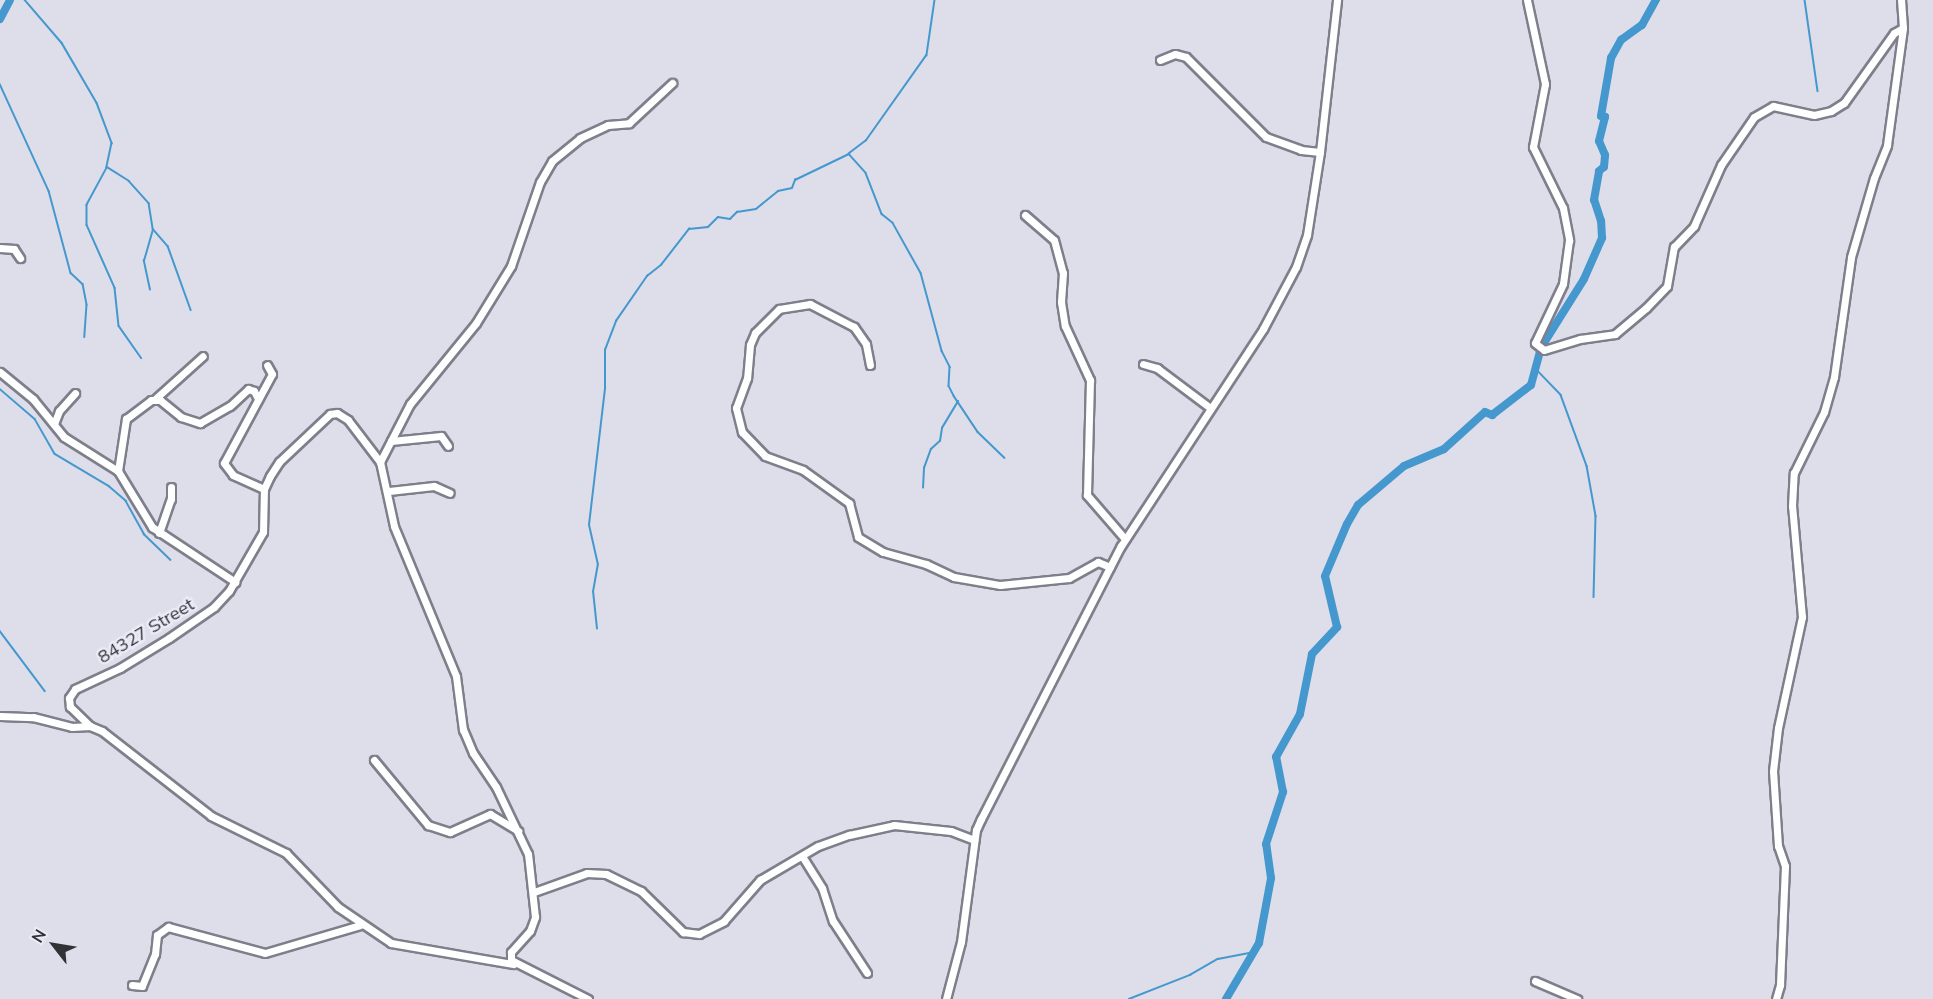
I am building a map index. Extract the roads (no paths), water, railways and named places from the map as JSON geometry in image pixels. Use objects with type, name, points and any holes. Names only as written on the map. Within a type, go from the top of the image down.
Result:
[{"type":"street","points":[[946,999],[961,942],[975,840],[981,819],[1125,538],[1209,406],[1263,329],[1296,267],[1307,236],[1320,152],[1337,0]]},
{"type":"street","points":[[1527,0],[1545,84],[1533,147],[1563,208],[1569,240],[1563,284],[1535,343],[1544,350],[1580,339],[1614,334],[1652,302],[1667,286],[1674,247],[1694,226],[1721,165],[1754,117],[1773,106],[1814,116],[1831,111],[1844,103],[1894,33],[1903,28]]},
{"type":"street","points":[[1776,999],[1780,985],[1785,866],[1778,846],[1773,771],[1778,728],[1802,617],[1792,506],[1794,473],[1824,412],[1834,377],[1851,257],[1874,178],[1887,145],[1903,28],[1901,0]]},
{"type":"street","points":[[1160,60],[1175,54],[1186,57],[1266,137],[1301,150],[1320,152]]},
{"type":"street","points":[[380,462],[410,404],[476,323],[511,266],[540,182],[552,161],[580,138],[608,125],[629,123],[672,83]]},
{"type":"street","points":[[1025,215],[1054,240],[1063,273],[1061,303],[1065,326],[1090,380],[1087,495],[1125,538]]},
{"type":"street","points":[[0,248],[14,249],[20,258]]},
{"type":"street","points":[[870,365],[866,344],[854,327],[810,304],[779,309],[755,333],[750,345],[747,378],[736,408],[742,432],[765,456],[803,470],[849,503],[858,537],[883,552],[926,564],[954,577],[999,585],[1069,578],[1098,562],[1110,567]]},
{"type":"street","points":[[118,471],[126,419],[155,399],[203,356]]},
{"type":"street","points":[[1143,364],[1157,368],[1209,406]]},
{"type":"street","points":[[264,489],[232,476],[224,463],[272,374],[267,365]]},
{"type":"street","points":[[0,372],[33,399],[64,437],[118,471],[142,513],[159,533],[235,582],[263,532],[264,489],[279,462],[334,412],[348,420],[380,462],[389,491],[394,526],[456,676],[463,730],[518,831],[528,854],[534,892],[532,927],[510,956],[516,965]]},
{"type":"street","points":[[155,399],[181,417],[200,423],[230,406],[248,389],[254,391],[258,399]]},
{"type":"street","points":[[54,424],[59,411],[75,393]]},
{"type":"street","points":[[391,441],[441,436],[448,447]]},
{"type":"street","points":[[389,491],[434,486],[450,493]]},
{"type":"street","points":[[159,533],[171,499],[171,487]]},
{"type":"street","name":"84327 Street","points":[[90,726],[70,706],[69,698],[75,689],[120,668],[169,638],[214,607],[235,582]]},
{"type":"street","points":[[0,716],[90,726],[211,816],[286,853],[332,902],[360,925],[405,948],[433,948],[516,965],[588,999]]},
{"type":"street","points":[[374,760],[428,825],[450,832],[490,814],[518,831]]},
{"type":"street","points":[[534,892],[587,873],[606,874],[635,887],[683,932],[699,934],[724,921],[760,880],[818,846],[884,825],[951,831],[975,840]]},
{"type":"street","points":[[802,856],[822,888],[833,921],[867,973]]},
{"type":"street","points":[[132,985],[142,986],[155,954],[157,935],[168,927],[265,953],[360,925]]},
{"type":"street","points":[[1535,981],[1578,999]]},
{"type":"waterway","points":[[0,19],[10,0]]},
{"type":"waterway","points":[[25,0],[62,43],[97,103],[112,143],[107,167],[129,181],[149,203],[153,229],[168,246],[191,310]]},
{"type":"waterway","points":[[935,0],[927,55],[866,141],[849,154],[866,173],[882,214],[893,223],[921,273],[942,351],[950,367],[949,386],[954,396],[978,432],[1005,458]]},
{"type":"waterway","points":[[1542,346],[1584,279],[1602,238],[1601,221],[1594,200],[1599,171],[1604,167],[1605,155],[1599,141],[1605,117],[1601,116],[1611,58],[1621,40],[1642,25],[1656,0]]},
{"type":"waterway","points":[[1805,0],[1818,91]]},
{"type":"waterway","points":[[0,84],[49,191],[71,273],[83,284],[87,305],[85,337]]},
{"type":"waterway","points":[[597,629],[593,592],[598,565],[589,525],[605,388],[605,350],[616,321],[647,276],[661,265],[689,229],[708,227],[718,217],[730,219],[737,212],[756,209],[778,191],[792,188],[795,180],[849,154]]},
{"type":"waterway","points":[[107,168],[87,205],[87,225],[115,288],[119,326],[141,358]]},
{"type":"waterway","points":[[150,290],[144,261],[153,230]]},
{"type":"waterway","points":[[1226,999],[1259,943],[1271,878],[1266,844],[1283,792],[1276,757],[1300,714],[1312,654],[1337,627],[1325,576],[1347,524],[1358,505],[1404,466],[1444,449],[1485,412],[1492,415],[1531,385],[1540,351]]},
{"type":"waterway","points":[[1538,371],[1561,395],[1587,466],[1596,516],[1594,597]]},
{"type":"waterway","points":[[0,389],[35,419],[55,454],[109,486],[126,501],[144,534],[171,560]]},
{"type":"waterway","points":[[923,488],[924,468],[931,449],[940,441],[942,428],[958,401]]},
{"type":"waterway","points":[[0,631],[45,691]]},
{"type":"waterway","points":[[1129,999],[1190,975],[1218,959],[1255,952]]}]
